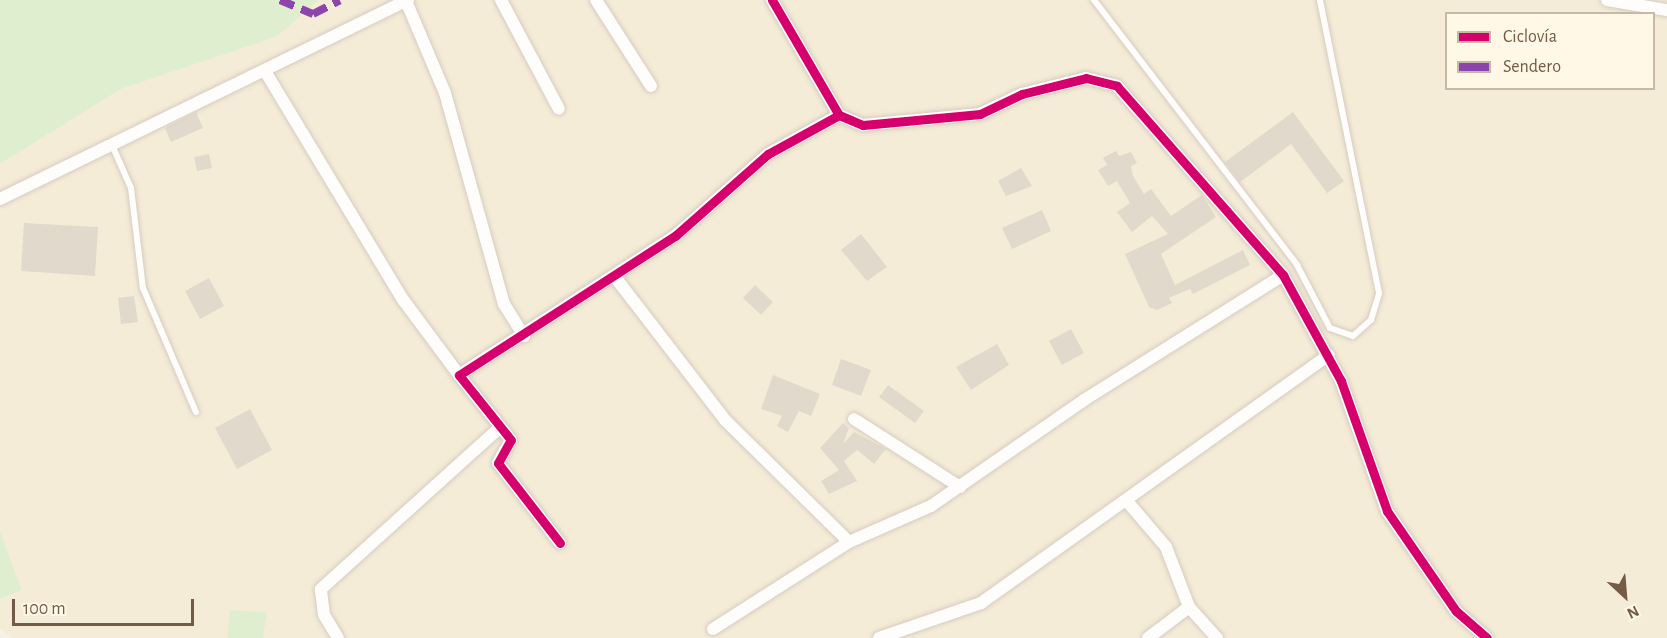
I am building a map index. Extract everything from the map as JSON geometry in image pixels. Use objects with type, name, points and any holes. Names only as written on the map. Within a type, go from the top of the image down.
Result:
[{"type":"street","points":[[0,199],[407,0],[445,93],[504,304],[524,336]]},
{"type":"street","points":[[501,0],[559,109]]},
{"type":"street","points":[[596,0],[651,86]]},
{"type":"street","points":[[772,0],[839,115],[863,125],[956,119],[980,114],[1022,94],[1086,78],[1102,80],[1118,86],[1155,125],[1283,275],[1329,356],[1387,511],[1456,611],[1487,638]]},
{"type":"street","points":[[1607,0],[1667,10]]},
{"type":"street","points":[[265,71],[404,301],[512,443],[498,463],[560,543]]},
{"type":"street","points":[[459,375],[615,277],[694,221],[748,169],[839,115]]},
{"type":"street","points":[[713,628],[849,542],[901,522],[960,487],[1084,400],[1283,275]]},
{"type":"street","points":[[615,277],[725,420],[849,542]]},
{"type":"street","points":[[879,638],[972,608],[1329,356]]},
{"type":"street","points":[[854,418],[960,487]]},
{"type":"street","points":[[338,638],[324,615],[321,588],[500,427]]},
{"type":"street","points":[[1126,501],[1166,547],[1189,607],[1217,638]]},
{"type":"street","points":[[1148,638],[1189,607]]},
{"type":"lane","points":[[1094,0],[1296,265],[1330,328],[1353,336],[1371,320],[1379,293],[1320,0]]},
{"type":"lane","points":[[112,145],[131,188],[143,288],[196,412]]},
{"type":"shaded area","points":[[319,0],[1667,0],[1667,638],[263,638],[267,612],[230,610],[227,638],[12,638],[0,628],[0,599],[22,589],[0,531],[0,164],[121,89],[276,37]]},
{"type":"green space","points":[[0,0],[319,0],[276,37],[121,89],[0,164]]},
{"type":"green space","points":[[0,531],[22,590],[0,599]]},
{"type":"green space","points":[[230,610],[267,612],[263,638],[227,638]]},
{"type":"building","points":[[196,112],[203,128],[171,142],[165,128]]},
{"type":"building","points":[[1293,112],[1344,181],[1327,193],[1291,144],[1240,182],[1225,162]]},
{"type":"building","points":[[1116,151],[1119,156],[1131,152],[1137,163],[1131,166],[1133,176],[1144,194],[1151,189],[1171,216],[1202,195],[1216,217],[1161,254],[1175,285],[1243,250],[1250,265],[1193,294],[1190,289],[1169,298],[1172,303],[1157,310],[1149,307],[1125,254],[1168,234],[1152,216],[1132,232],[1117,212],[1130,203],[1117,181],[1108,186],[1098,170],[1107,165],[1103,158]]},
{"type":"building","points":[[209,154],[212,168],[197,171],[194,157]]},
{"type":"building","points":[[1021,168],[1032,186],[1006,196],[998,181]]},
{"type":"building","points":[[1042,210],[1051,231],[1012,249],[1002,228]]},
{"type":"building","points":[[24,223],[98,227],[95,276],[21,271]]},
{"type":"building","points":[[861,234],[887,267],[867,281],[841,250]]},
{"type":"building","points":[[209,278],[224,306],[200,319],[185,291]]},
{"type":"building","points":[[755,285],[773,302],[761,315],[743,298]]},
{"type":"building","points":[[134,296],[138,322],[121,324],[118,298]]},
{"type":"building","points":[[1071,329],[1084,353],[1062,365],[1049,341]]},
{"type":"building","points":[[997,344],[1009,365],[971,390],[956,367]]},
{"type":"building","points":[[841,359],[871,370],[861,396],[832,385]]},
{"type":"building","points":[[773,375],[820,394],[811,416],[799,411],[788,432],[777,426],[782,416],[761,409]]},
{"type":"building","points":[[888,385],[924,411],[915,423],[879,397]]},
{"type":"building","points":[[250,409],[272,450],[237,469],[215,428]]},
{"type":"building","points":[[843,423],[849,428],[843,444],[854,432],[886,449],[874,464],[857,450],[844,461],[857,481],[829,494],[821,481],[839,470],[820,448]]},
{"type":"marked path","points":[[280,0],[313,14],[340,0]]},
{"type":"cycle path","points":[[772,0],[839,115],[863,125],[980,114],[1022,94],[1086,78],[1117,86],[1283,275],[1341,381],[1387,511],[1456,611],[1487,638]]},
{"type":"cycle path","points":[[560,543],[498,463],[511,440],[459,375],[675,236],[768,154],[839,115]]}]
